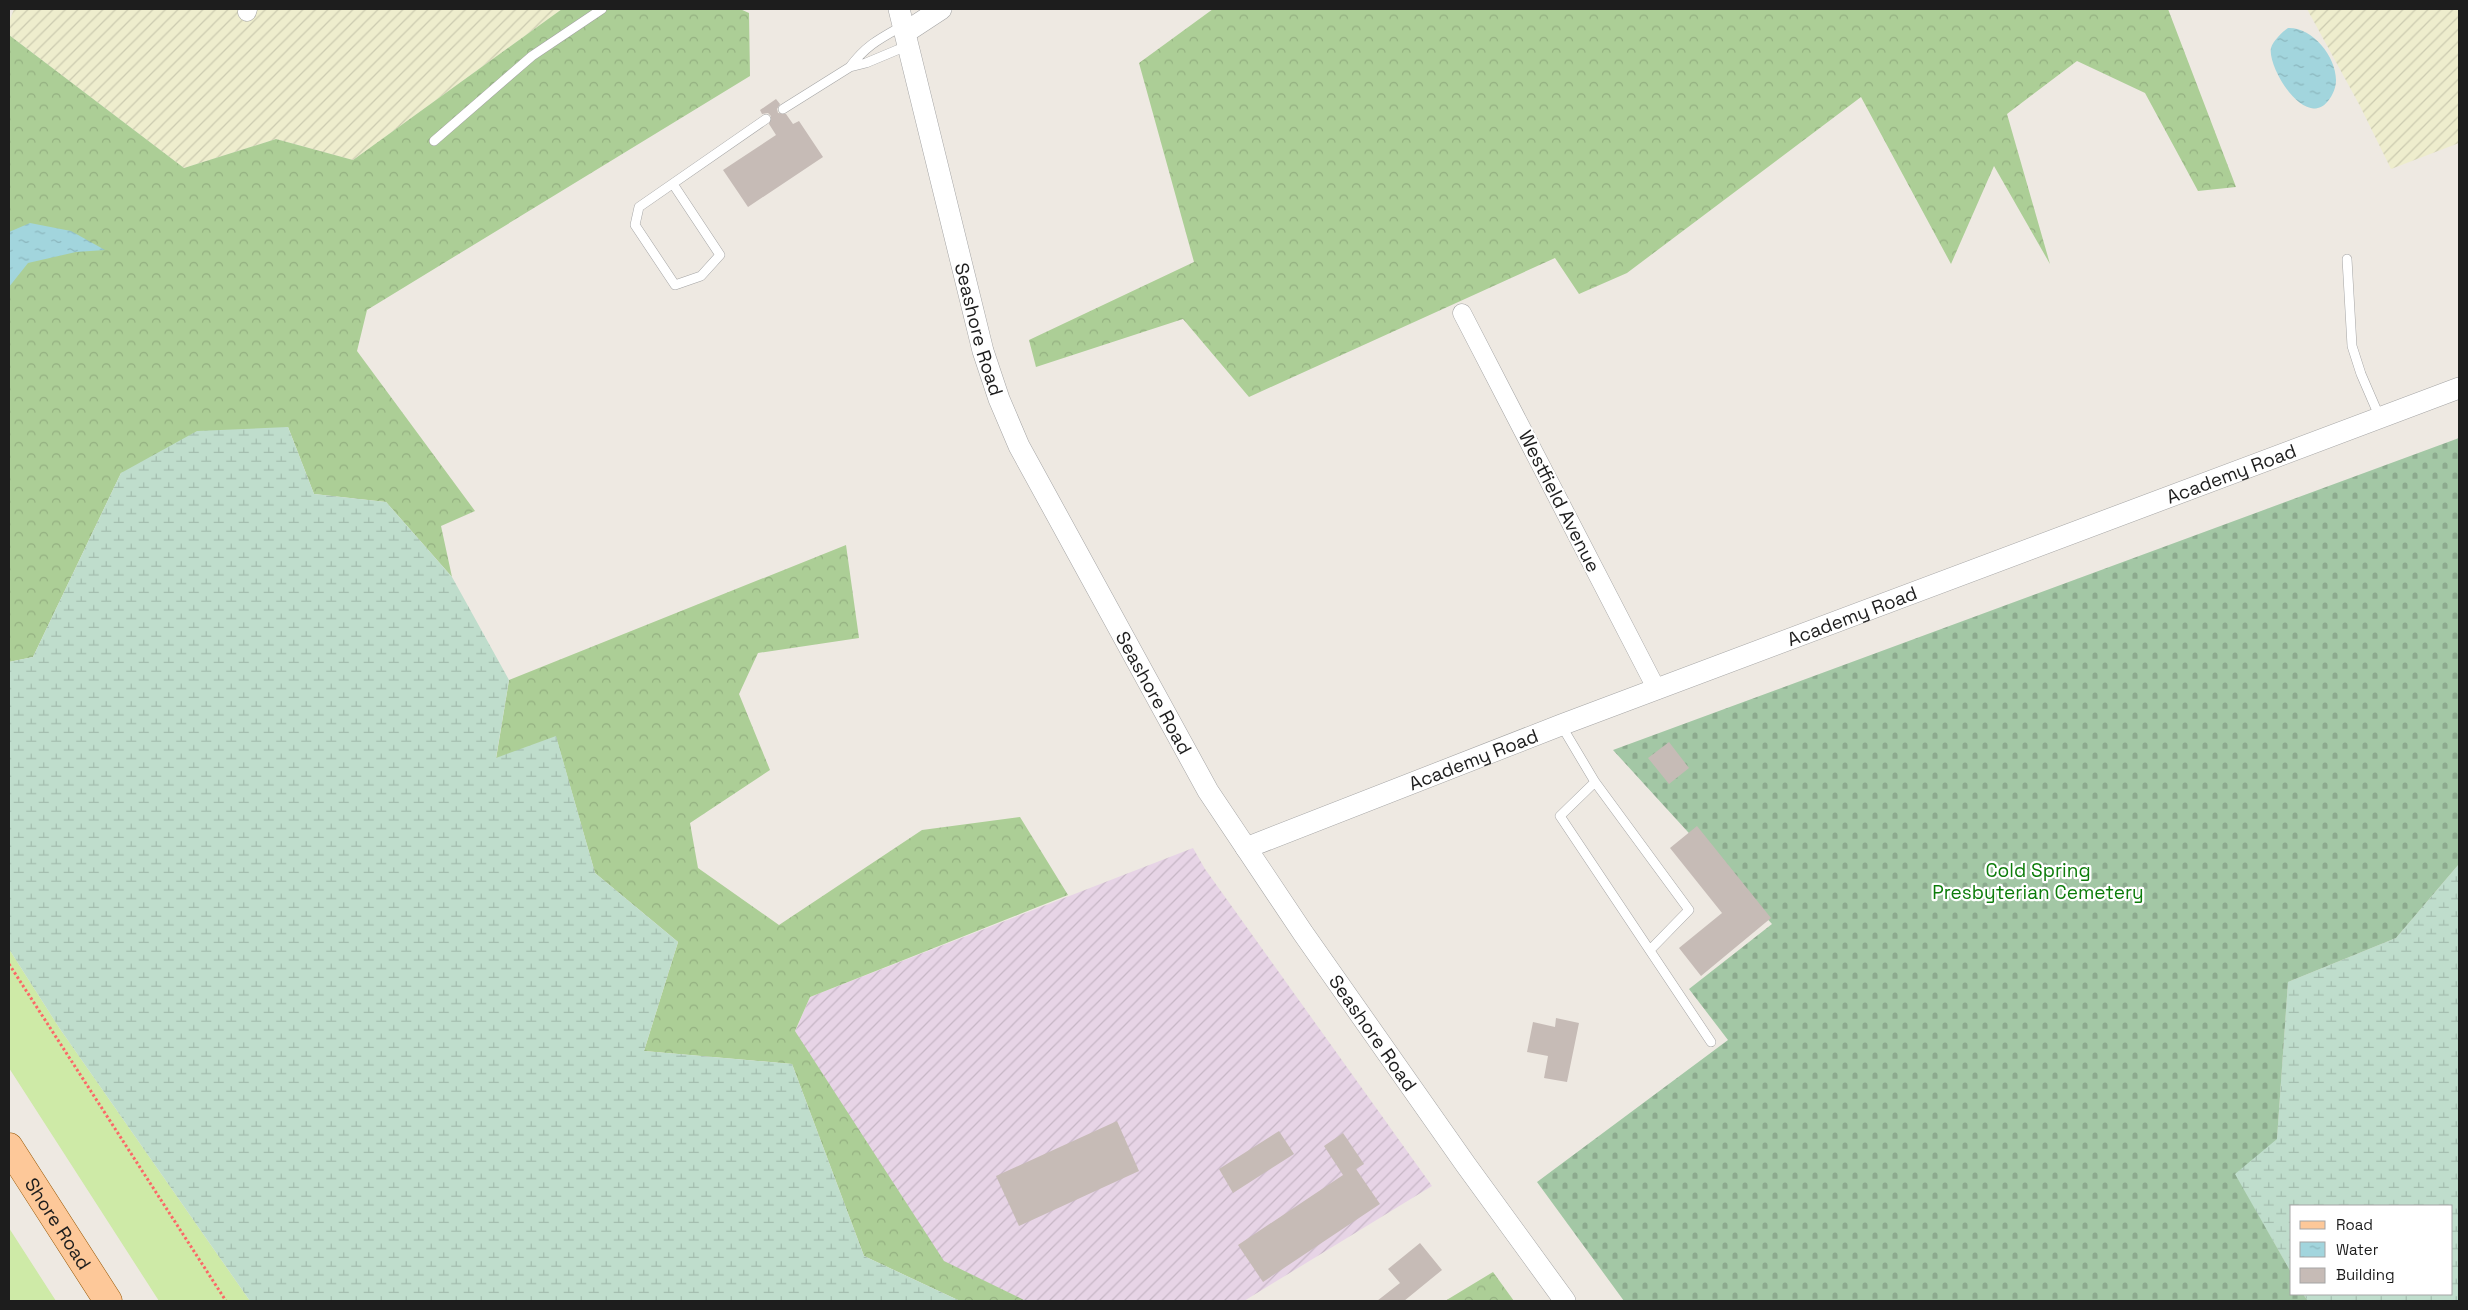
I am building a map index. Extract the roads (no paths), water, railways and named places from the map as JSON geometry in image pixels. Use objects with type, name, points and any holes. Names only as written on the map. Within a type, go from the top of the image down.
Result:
[{"type":"main road","name":"Shore Road","points":[[9,1147],[108,1301]]},
{"type":"street","points":[[905,28],[941,9]]},
{"type":"street","name":"Seashore Road","points":[[905,28],[983,351],[999,399],[1019,446],[1208,790],[1303,933],[1466,1165],[1565,1301]]},
{"type":"street","name":"Westfield Avenue","points":[[1462,313],[1657,690]]},
{"type":"street","name":"Academy Road","points":[[1246,848],[1561,725],[2459,388]]},
{"type":"lane","points":[[434,141],[532,56],[602,9]]},
{"type":"lane","points":[[850,67],[861,51],[872,43],[905,28]]},
{"type":"lane","points":[[783,109],[850,67],[866,63],[905,28]]},
{"type":"lane","points":[[673,184],[720,256],[701,276],[675,285],[635,225],[639,207],[766,119]]},
{"type":"lane","points":[[2347,259],[2352,346],[2361,374],[2380,418]]},
{"type":"lane","points":[[1561,725],[1595,782],[1688,910],[1650,950]]},
{"type":"lane","points":[[1595,782],[1560,816],[1710,1042]]},
{"type":"water","points":[[2288,28],[2306,32],[2314,38],[2332,62],[2335,71],[2335,88],[2328,101],[2319,108],[2309,108],[2299,102],[2281,81],[2275,68],[2271,57],[2271,48],[2278,37]]},
{"type":"water","points":[[30,223],[71,231],[105,250],[76,252],[28,263],[9,287],[9,232]]},
{"type":"park label","name":"Cold Spring Presbyterian Cemetery","points":[[2038,881]]}]
